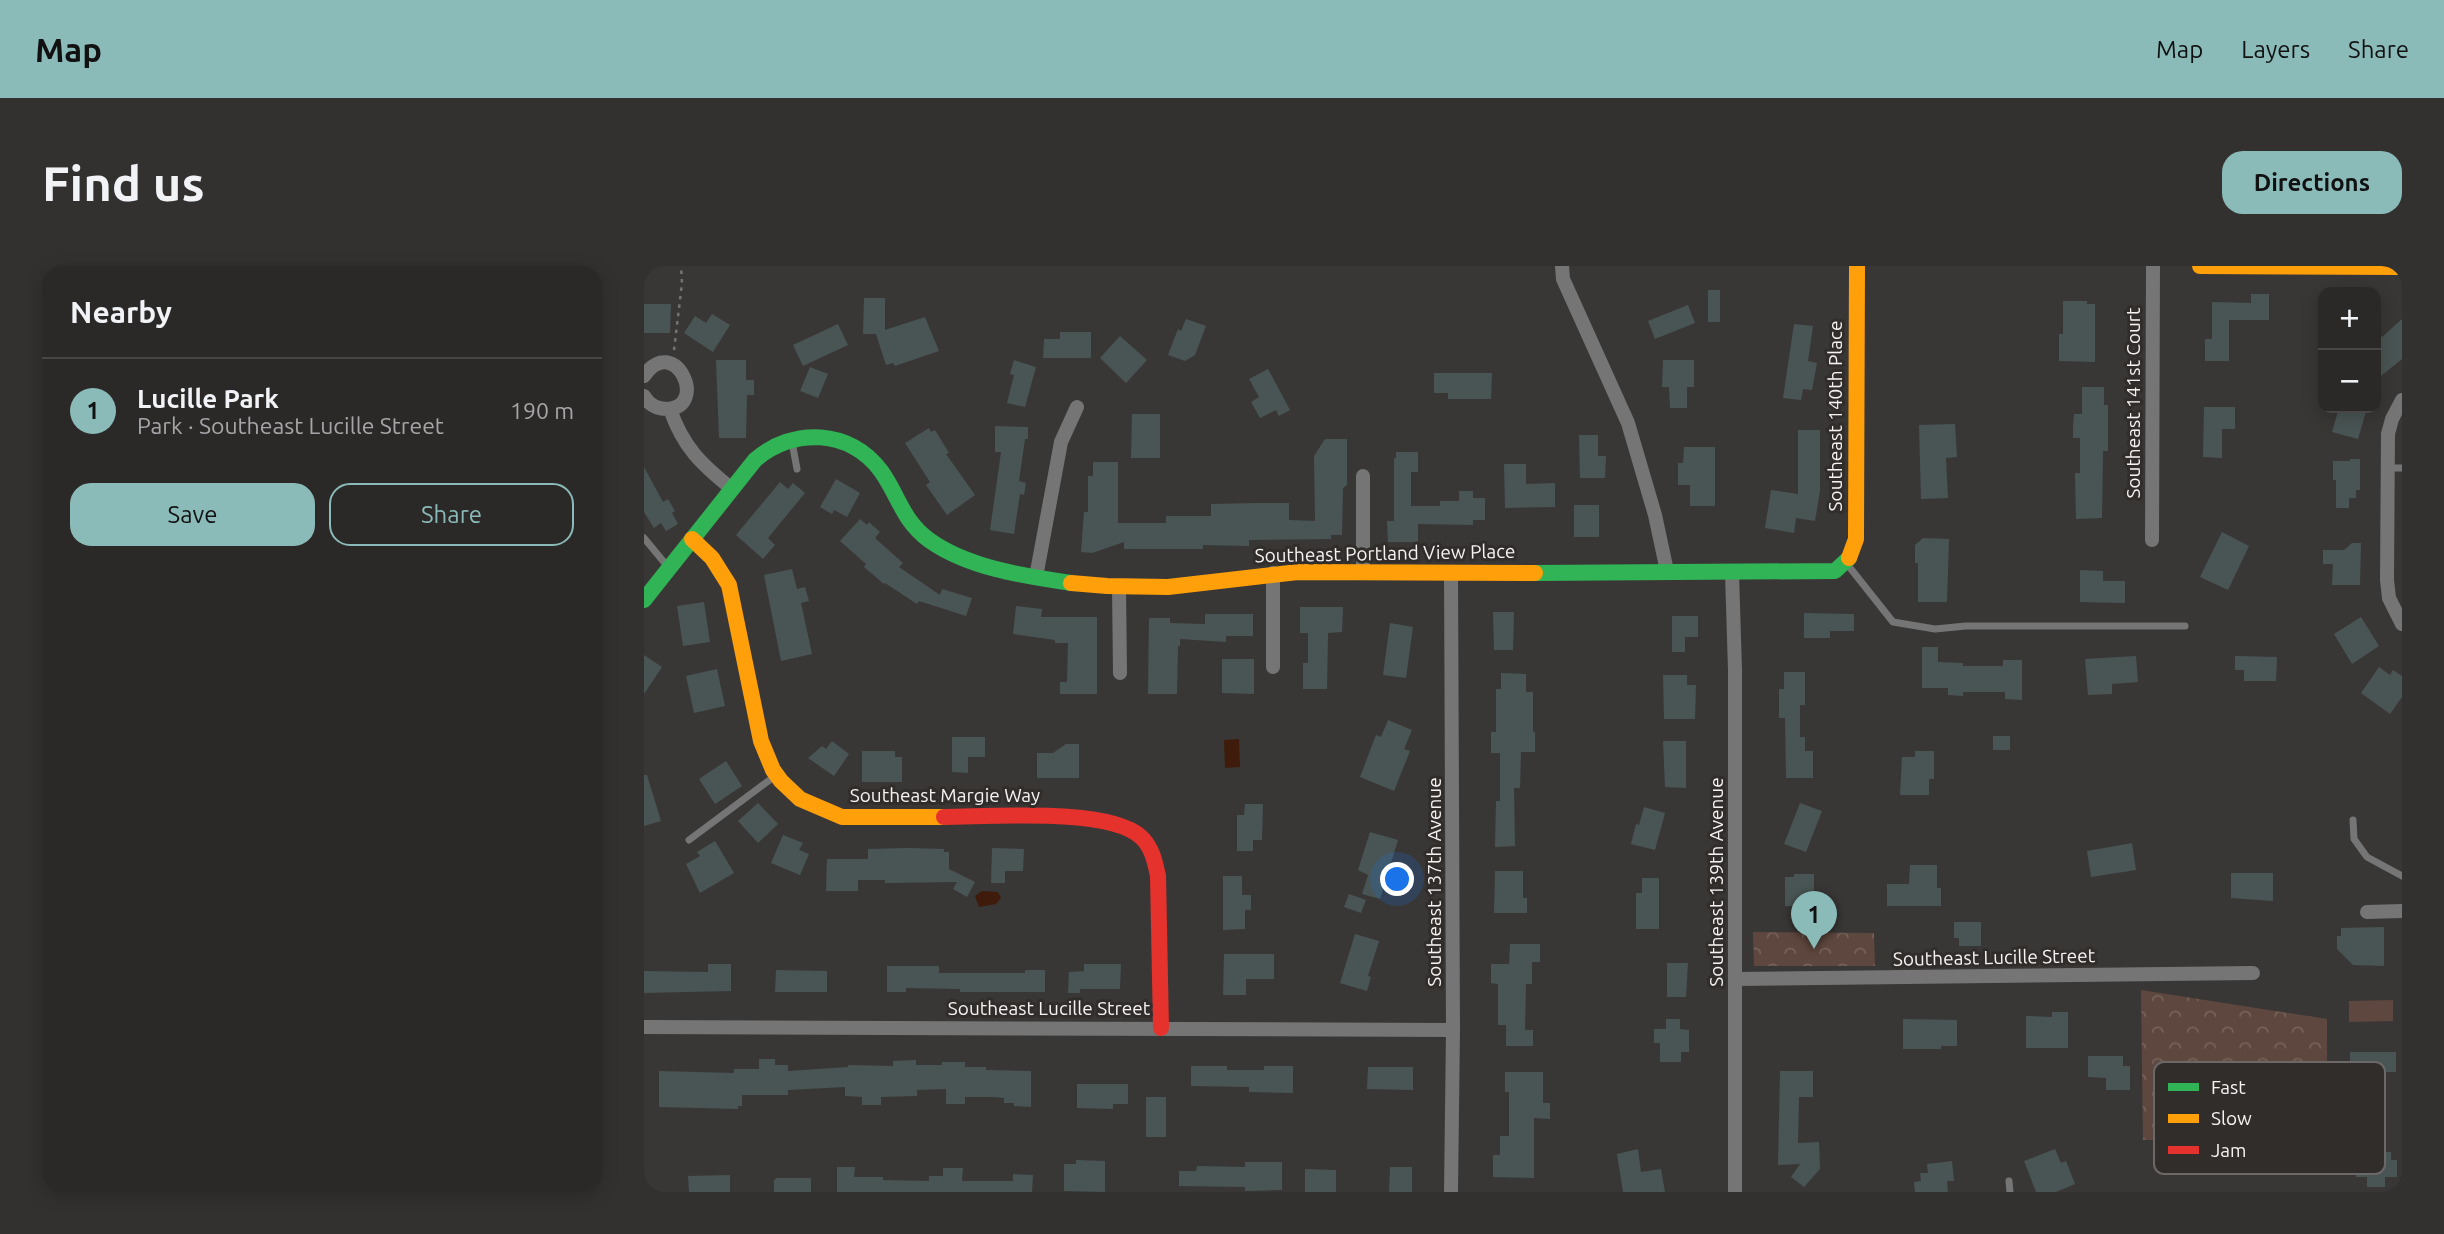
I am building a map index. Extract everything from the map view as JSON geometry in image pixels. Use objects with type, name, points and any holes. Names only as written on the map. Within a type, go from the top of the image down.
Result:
[{"type":"street","points":[[1562,266],[1563,279],[1628,423],[1655,515],[1667,571]]},
{"type":"street","name":"Southeast 140th Place","points":[[1846,564],[1852,555],[1856,539],[1857,266]]},
{"type":"street","name":"Southeast 141st Court","points":[[2152,540],[2153,266]]},
{"type":"street","points":[[2200,266],[2402,267]]},
{"type":"street","points":[[644,376],[655,365],[671,364],[684,373],[688,382],[687,393],[681,403],[670,409],[655,407],[644,396]]},
{"type":"street","points":[[2402,400],[2388,433],[2395,468],[2387,580],[2389,598],[2402,624]]},
{"type":"street","points":[[1036,577],[1061,442],[1077,407]]},
{"type":"street","points":[[670,409],[681,437],[692,453],[732,489]]},
{"type":"street","name":"Southeast Portland View Place","points":[[644,600],[748,466],[761,454],[791,438],[810,435],[846,443],[865,454],[878,467],[914,527],[932,543],[983,565],[1077,584],[1119,587],[1198,583],[1273,573],[1818,573],[1835,571],[1846,564]]},
{"type":"street","points":[[1363,476],[1363,572]]},
{"type":"street","name":"Southeast Margie Way","points":[[692,539],[712,558],[729,585],[761,740],[775,776],[800,800],[821,811],[842,817],[1081,817],[1114,821],[1149,843],[1156,857],[1161,1028]]},
{"type":"street","name":"Southeast 137th Avenue","points":[[1451,572],[1451,1192]]},
{"type":"street","points":[[1273,573],[1273,667]]},
{"type":"street","name":"Southeast 139th Avenue","points":[[1732,573],[1735,1192]]},
{"type":"street","points":[[1119,587],[1120,673]]},
{"type":"street","points":[[2367,912],[2402,911]]},
{"type":"street","name":"Southeast Lucille Street","points":[[1735,979],[2253,973]]},
{"type":"street","name":"Southeast Lucille Street","points":[[644,1027],[1453,1030]]},
{"type":"lane","points":[[791,438],[797,469]]},
{"type":"lane","points":[[644,538],[669,568]]},
{"type":"lane","points":[[1846,564],[1893,622],[1913,626],[1935,629],[1966,626],[2185,626]]},
{"type":"lane","points":[[689,840],[775,776]]},
{"type":"lane","points":[[2353,820],[2354,839],[2367,857],[2402,876]]},
{"type":"lane","points":[[2009,1181],[2010,1192]]},
{"type":"path","points":[[671,364],[682,283],[681,266]]},
{"type":"green space","points":[[1753,932],[1874,933],[1875,966],[1754,966]]},
{"type":"green space","points":[[2141,990],[2327,1019],[2327,1062],[2154,1062],[2154,1140],[2143,1140]]},
{"type":"green space","points":[[2393,1000],[2393,1021],[2349,1022],[2349,1001]]},
{"type":"shaded area","points":[[1239,739],[1240,767],[1225,768],[1224,740]]},
{"type":"shaded area","points":[[982,891],[998,892],[1001,898],[996,904],[979,907],[975,896]]},
{"type":"building","points":[[1708,290],[1720,290],[1720,322],[1708,322]]},
{"type":"building","points":[[2251,294],[2269,294],[2269,320],[2229,320],[2229,361],[2205,361],[2205,339],[2212,339],[2212,302],[2251,303]]},
{"type":"building","points":[[864,298],[885,298],[885,330],[925,317],[939,351],[895,366],[893,363],[886,365],[876,334],[863,334]]},
{"type":"building","points":[[2063,301],[2087,301],[2087,304],[2095,304],[2095,362],[2059,361],[2059,334],[2063,334]]},
{"type":"building","points":[[644,304],[671,304],[670,333],[644,333]]},
{"type":"building","points":[[1688,305],[1695,323],[1655,339],[1648,321]]},
{"type":"building","points":[[712,314],[730,325],[713,352],[684,333],[695,316],[706,323]]},
{"type":"building","points":[[1186,319],[1206,326],[1195,355],[1185,361],[1168,355],[1178,329],[1181,331]]},
{"type":"building","points":[[2402,319],[2402,359],[2381,376],[2381,336]]},
{"type":"building","points":[[838,324],[848,345],[803,366],[793,345]]},
{"type":"building","points":[[1794,324],[1813,326],[1808,361],[1817,363],[1812,390],[1803,389],[1801,400],[1783,398]]},
{"type":"building","points":[[1060,332],[1091,332],[1091,358],[1043,358],[1044,339],[1060,339]]},
{"type":"building","points":[[1120,336],[1147,360],[1126,383],[1100,358]]},
{"type":"building","points":[[716,360],[746,360],[746,380],[754,380],[754,395],[747,395],[746,438],[719,438]]},
{"type":"building","points":[[1014,360],[1036,367],[1025,407],[1007,403],[1014,375],[1010,374]]},
{"type":"building","points":[[1663,360],[1694,360],[1694,387],[1687,387],[1687,408],[1670,408],[1669,387],[1662,387]]},
{"type":"building","points":[[810,367],[828,374],[818,398],[800,391]]},
{"type":"building","points":[[1268,369],[1290,410],[1279,416],[1276,410],[1260,418],[1251,402],[1259,397],[1249,379]]},
{"type":"building","points":[[1434,373],[1492,373],[1491,399],[1448,399],[1448,393],[1434,393]]},
{"type":"building","points":[[2082,387],[2104,387],[2104,405],[2108,405],[2108,451],[2103,451],[2102,518],[2076,519],[2075,473],[2080,473],[2080,438],[2073,438],[2073,427],[2074,414],[2082,414]]},
{"type":"building","points":[[2204,407],[2235,407],[2235,429],[2222,429],[2222,458],[2203,457]]},
{"type":"building","points":[[2338,413],[2366,413],[2358,439],[2332,432]]},
{"type":"building","points":[[1132,414],[1160,414],[1160,458],[1131,458]]},
{"type":"building","points":[[1955,424],[1957,457],[1946,458],[1948,498],[1921,499],[1919,425]]},
{"type":"building","points":[[995,426],[1028,427],[1019,481],[1026,483],[1024,495],[1020,494],[1014,534],[990,530],[1001,452],[995,452]]},
{"type":"building","points":[[929,428],[931,432],[935,430],[949,453],[946,454],[975,495],[947,515],[926,485],[930,482],[905,443]]},
{"type":"building","points":[[1798,430],[1820,430],[1820,491],[1815,521],[1796,518],[1794,533],[1765,528],[1771,490],[1798,494]]},
{"type":"building","points":[[1579,435],[1598,435],[1598,456],[1606,456],[1605,478],[1580,478]]},
{"type":"building","points":[[1325,439],[1347,439],[1347,485],[1343,488],[1342,535],[1331,535],[1331,539],[1249,540],[1249,546],[1203,545],[1203,549],[1124,549],[1124,542],[1092,553],[1081,552],[1084,512],[1088,512],[1088,476],[1093,476],[1093,462],[1118,462],[1118,523],[1166,523],[1166,516],[1211,516],[1211,504],[1257,503],[1289,503],[1289,520],[1315,521],[1314,456]]},
{"type":"building","points":[[1684,447],[1715,447],[1715,506],[1690,506],[1690,485],[1678,485],[1678,463],[1683,463]]},
{"type":"building","points":[[1396,452],[1418,452],[1418,472],[1411,472],[1411,506],[1440,506],[1440,501],[1459,501],[1459,491],[1473,491],[1473,498],[1485,498],[1485,520],[1473,520],[1473,525],[1418,524],[1418,542],[1388,542],[1387,521],[1394,521]]},
{"type":"building","points":[[2360,459],[2360,490],[2356,490],[2356,498],[2349,498],[2349,508],[2336,508],[2333,461]]},
{"type":"building","points":[[1504,464],[1526,464],[1526,484],[1555,483],[1555,507],[1505,508]]},
{"type":"building","points":[[644,467],[663,502],[668,499],[675,511],[672,513],[678,524],[666,531],[661,523],[654,528],[644,512]]},
{"type":"building","points":[[836,479],[860,493],[847,517],[834,510],[832,514],[820,507]]},
{"type":"building","points":[[780,482],[788,489],[793,483],[805,493],[768,538],[775,545],[763,559],[736,535]]},
{"type":"building","points":[[1574,505],[1599,505],[1599,537],[1574,537]]},
{"type":"building","points":[[860,519],[867,525],[869,522],[880,532],[875,538],[903,563],[899,567],[940,595],[942,589],[972,598],[966,616],[919,601],[917,604],[884,584],[864,567],[866,564],[840,541]]},
{"type":"building","points":[[2222,532],[2249,546],[2228,590],[2200,577]]},
{"type":"building","points":[[1923,538],[1949,539],[1947,602],[1918,602],[1915,545]]},
{"type":"building","points":[[2352,543],[2361,543],[2360,585],[2332,585],[2333,564],[2323,564],[2323,550],[2344,550]]},
{"type":"building","points":[[792,569],[797,589],[805,587],[809,601],[801,603],[812,654],[781,661],[764,575]]},
{"type":"building","points":[[2080,570],[2103,571],[2103,581],[2125,581],[2125,603],[2080,602]]},
{"type":"building","points":[[704,602],[710,642],[683,646],[677,606]]},
{"type":"building","points":[[1016,606],[1042,609],[1041,617],[1097,617],[1097,694],[1060,694],[1060,682],[1067,682],[1068,643],[1013,634]]},
{"type":"building","points":[[1300,607],[1343,607],[1342,632],[1328,633],[1327,689],[1303,689],[1303,663],[1308,663],[1308,633],[1300,633]]},
{"type":"building","points":[[1493,612],[1514,612],[1513,650],[1494,650]]},
{"type":"building","points":[[1804,613],[1854,614],[1854,631],[1830,631],[1830,638],[1804,638]]},
{"type":"building","points":[[1205,614],[1253,614],[1253,636],[1226,636],[1226,642],[1180,639],[1177,694],[1148,694],[1149,618],[1170,618],[1170,623],[1205,624]]},
{"type":"building","points":[[1672,616],[1698,616],[1698,637],[1685,637],[1685,652],[1672,652]]},
{"type":"building","points":[[2361,617],[2379,646],[2352,664],[2334,634]]},
{"type":"building","points":[[1390,623],[1413,627],[1406,678],[1383,675]]},
{"type":"building","points":[[1922,647],[1938,647],[1938,662],[1963,663],[1963,666],[2003,666],[2003,660],[2022,660],[2022,700],[2005,699],[2005,692],[1963,692],[1963,696],[1948,695],[1948,688],[1922,688]]},
{"type":"building","points":[[644,655],[662,667],[644,694]]},
{"type":"building","points":[[2136,656],[2138,682],[2112,684],[2112,694],[2088,695],[2085,659]]},
{"type":"building","points":[[2235,656],[2277,657],[2276,681],[2244,681],[2244,670],[2235,670]]},
{"type":"building","points":[[1222,659],[1254,659],[1254,694],[1222,693]]},
{"type":"building","points":[[2379,667],[2390,675],[2393,670],[2402,676],[2402,697],[2390,714],[2361,693]]},
{"type":"building","points":[[717,669],[725,706],[694,713],[686,676]]},
{"type":"building","points":[[1784,672],[1805,672],[1805,705],[1800,705],[1800,737],[1805,737],[1805,751],[1813,751],[1813,778],[1786,778],[1785,718],[1779,718],[1779,689],[1784,689]]},
{"type":"building","points":[[1501,673],[1526,674],[1526,692],[1533,692],[1535,752],[1521,752],[1520,788],[1514,788],[1515,846],[1495,847],[1496,801],[1500,801],[1500,753],[1491,753],[1491,732],[1496,732],[1496,689],[1501,689]]},
{"type":"building","points":[[1663,675],[1687,675],[1687,685],[1696,685],[1695,719],[1664,719]]},
{"type":"building","points":[[1388,720],[1412,730],[1404,749],[1410,751],[1394,791],[1360,777],[1376,735],[1381,737]]},
{"type":"building","points":[[1993,736],[2010,736],[2010,750],[1993,750]]},
{"type":"building","points":[[952,737],[985,737],[985,757],[968,757],[968,773],[952,772]]},
{"type":"building","points":[[832,741],[849,754],[834,776],[808,758],[822,746],[826,749]]},
{"type":"building","points":[[1663,741],[1686,741],[1686,788],[1665,787]]},
{"type":"building","points":[[1066,744],[1079,744],[1079,778],[1037,778],[1037,753],[1053,753]]},
{"type":"building","points":[[862,751],[895,751],[895,757],[902,757],[902,782],[862,782]]},
{"type":"building","points":[[1915,751],[1934,751],[1934,779],[1929,779],[1929,795],[1900,795],[1902,757],[1915,757]]},
{"type":"building","points":[[726,761],[742,786],[715,804],[699,779]]},
{"type":"building","points":[[644,775],[647,775],[661,821],[644,826]]},
{"type":"building","points":[[758,803],[778,824],[758,843],[738,821]]},
{"type":"building","points":[[1800,803],[1822,811],[1806,852],[1784,844]]},
{"type":"building","points":[[1245,804],[1263,804],[1262,840],[1253,840],[1253,851],[1237,851],[1237,815],[1244,815]]},
{"type":"building","points":[[1644,807],[1665,813],[1655,850],[1631,844]]},
{"type":"building","points":[[1370,832],[1398,840],[1380,899],[1362,894],[1368,875],[1358,870]]},
{"type":"building","points":[[783,835],[803,843],[799,850],[809,854],[800,875],[771,863]]},
{"type":"building","points":[[715,841],[734,873],[700,893],[686,864],[700,856],[697,852]]},
{"type":"building","points":[[2132,843],[2136,870],[2091,877],[2087,851]]},
{"type":"building","points":[[992,848],[1024,849],[1023,871],[1005,871],[1005,883],[991,883]]},
{"type":"building","points":[[868,849],[944,849],[944,852],[949,852],[949,869],[975,882],[967,897],[953,889],[957,882],[885,883],[885,880],[858,880],[858,891],[826,891],[827,859],[868,859]]},
{"type":"building","points":[[1910,865],[1937,865],[1937,888],[1941,888],[1941,906],[1887,906],[1887,884],[1909,884]]},
{"type":"building","points":[[1495,871],[1523,871],[1523,898],[1527,898],[1527,913],[1494,913]]},
{"type":"building","points":[[2231,873],[2273,873],[2273,901],[2231,898]]},
{"type":"building","points":[[1794,874],[1814,874],[1814,907],[1785,906],[1785,877],[1794,877]]},
{"type":"building","points":[[1223,876],[1242,876],[1242,895],[1251,895],[1251,910],[1245,910],[1245,929],[1223,930]]},
{"type":"building","points":[[1642,878],[1659,878],[1659,929],[1636,929],[1636,893],[1642,893]]},
{"type":"building","points":[[1349,894],[1366,900],[1361,913],[1344,907]]},
{"type":"building","points":[[1954,922],[1981,922],[1981,946],[1959,946],[1959,938],[1954,938]]},
{"type":"building","points":[[2384,927],[2384,966],[2353,965],[2337,949],[2337,936],[2341,936],[2341,928]]},
{"type":"building","points":[[1355,934],[1379,941],[1368,976],[1371,977],[1367,991],[1340,983]]},
{"type":"building","points":[[1510,944],[1540,944],[1540,962],[1532,962],[1532,984],[1526,984],[1525,1030],[1533,1030],[1533,1046],[1506,1046],[1506,1025],[1498,1025],[1498,984],[1491,983],[1491,964],[1509,964]]},
{"type":"building","points":[[1224,954],[1274,954],[1274,979],[1246,979],[1246,995],[1223,995]]},
{"type":"building","points":[[1667,963],[1688,963],[1686,997],[1667,997]]},
{"type":"building","points":[[708,964],[731,964],[731,991],[644,993],[644,971],[708,972]]},
{"type":"building","points":[[1084,964],[1121,964],[1120,989],[1080,989],[1080,993],[1068,993],[1069,972],[1084,971]]},
{"type":"building","points":[[887,966],[939,966],[939,973],[1025,973],[1025,970],[1045,970],[1045,992],[960,992],[960,989],[906,988],[906,992],[887,992]]},
{"type":"building","points":[[776,970],[827,971],[827,992],[775,992]]},
{"type":"building","points":[[2052,1012],[2068,1012],[2068,1048],[2026,1048],[2026,1016],[2052,1017]]},
{"type":"building","points":[[1666,1019],[1680,1019],[1680,1029],[1689,1030],[1689,1052],[1681,1052],[1681,1062],[1660,1062],[1660,1043],[1654,1043],[1654,1029],[1666,1029]]},
{"type":"building","points":[[1903,1019],[1957,1020],[1957,1046],[1941,1046],[1941,1049],[1903,1049]]},
{"type":"building","points":[[2350,1052],[2396,1052],[2396,1072],[2385,1072],[2385,1062],[2350,1062]]},
{"type":"building","points":[[2088,1056],[2123,1056],[2123,1066],[2130,1066],[2130,1090],[2106,1090],[2106,1078],[2088,1077]]},
{"type":"building","points":[[759,1059],[775,1059],[775,1065],[788,1065],[788,1071],[848,1065],[893,1066],[893,1061],[916,1060],[916,1065],[965,1062],[965,1067],[986,1067],[986,1070],[1031,1071],[1031,1107],[1014,1106],[1014,1103],[1004,1103],[1004,1098],[993,1097],[965,1097],[965,1104],[946,1104],[946,1089],[917,1090],[917,1096],[881,1097],[881,1105],[862,1105],[862,1097],[845,1096],[845,1087],[788,1090],[788,1095],[742,1095],[742,1106],[738,1106],[738,1109],[659,1107],[659,1071],[734,1073],[734,1069],[759,1069]]},
{"type":"building","points":[[1191,1066],[1264,1070],[1264,1066],[1293,1066],[1293,1093],[1249,1092],[1249,1087],[1191,1086]]},
{"type":"building","points":[[1368,1067],[1413,1067],[1413,1090],[1367,1089]]},
{"type":"building","points":[[1780,1071],[1813,1071],[1813,1097],[1799,1097],[1798,1143],[1819,1142],[1820,1169],[1804,1187],[1791,1177],[1800,1164],[1778,1165]]},
{"type":"building","points":[[1505,1072],[1543,1072],[1543,1103],[1550,1103],[1550,1119],[1534,1118],[1534,1178],[1493,1177],[1493,1155],[1500,1155],[1500,1136],[1509,1136],[1509,1092],[1505,1092]]},
{"type":"building","points":[[1077,1084],[1128,1084],[1128,1104],[1113,1104],[1113,1109],[1077,1108]]},
{"type":"building","points":[[1146,1097],[1166,1097],[1166,1137],[1146,1137]]},
{"type":"building","points":[[1638,1149],[1641,1172],[1661,1169],[1665,1192],[1623,1192],[1617,1154]]},
{"type":"building","points":[[2055,1149],[2061,1163],[2066,1161],[2075,1184],[2056,1192],[2036,1192],[2024,1161]]},
{"type":"building","points":[[2385,1152],[2391,1152],[2391,1160],[2397,1160],[2397,1177],[2385,1177],[2385,1187],[2367,1187],[2367,1177],[2356,1177],[2356,1174],[2385,1174]]},
{"type":"building","points":[[1076,1160],[1105,1161],[1105,1192],[1064,1191],[1064,1164],[1076,1164]]},
{"type":"building","points":[[1952,1161],[1954,1181],[1947,1181],[1948,1192],[1915,1192],[1914,1182],[1921,1181],[1920,1173],[1928,1173],[1927,1164]]},
{"type":"building","points":[[1245,1162],[1282,1162],[1282,1190],[1245,1191],[1245,1187],[1179,1186],[1179,1171],[1196,1171],[1197,1166],[1245,1167]]},
{"type":"building","points":[[837,1167],[855,1167],[854,1177],[883,1177],[883,1180],[929,1181],[929,1176],[943,1176],[943,1168],[963,1168],[962,1181],[1013,1181],[1013,1174],[1033,1175],[1032,1192],[837,1192]]},
{"type":"building","points":[[1390,1167],[1412,1167],[1412,1192],[1389,1192]]},
{"type":"building","points":[[1305,1169],[1336,1170],[1336,1192],[1305,1192]]},
{"type":"building","points":[[730,1175],[730,1192],[689,1192],[688,1176]]},
{"type":"building","points":[[811,1178],[811,1192],[774,1192],[774,1180]]},
{"type":"traffic: fast","points":[[644,600],[755,460],[786,442],[821,437],[838,440],[868,457],[881,471],[913,524],[944,550],[997,569],[1071,583]]},
{"type":"traffic: fast","points":[[1535,573],[1835,571],[1849,558]]},
{"type":"traffic: slow","points":[[1849,558],[1856,539],[1857,266]]},
{"type":"traffic: slow","points":[[2200,266],[2402,267]]},
{"type":"traffic: slow","points":[[692,539],[712,558],[729,585],[761,741],[773,770],[781,781],[800,799],[842,817],[944,817]]},
{"type":"traffic: slow","points":[[1071,583],[1168,587],[1298,572],[1535,573]]},
{"type":"traffic: jam","points":[[944,817],[1076,817],[1103,821],[1141,837],[1150,850],[1158,876],[1161,1028]]},
{"type":"place","name":"Lucille Park","points":[[1814,949]]}]
